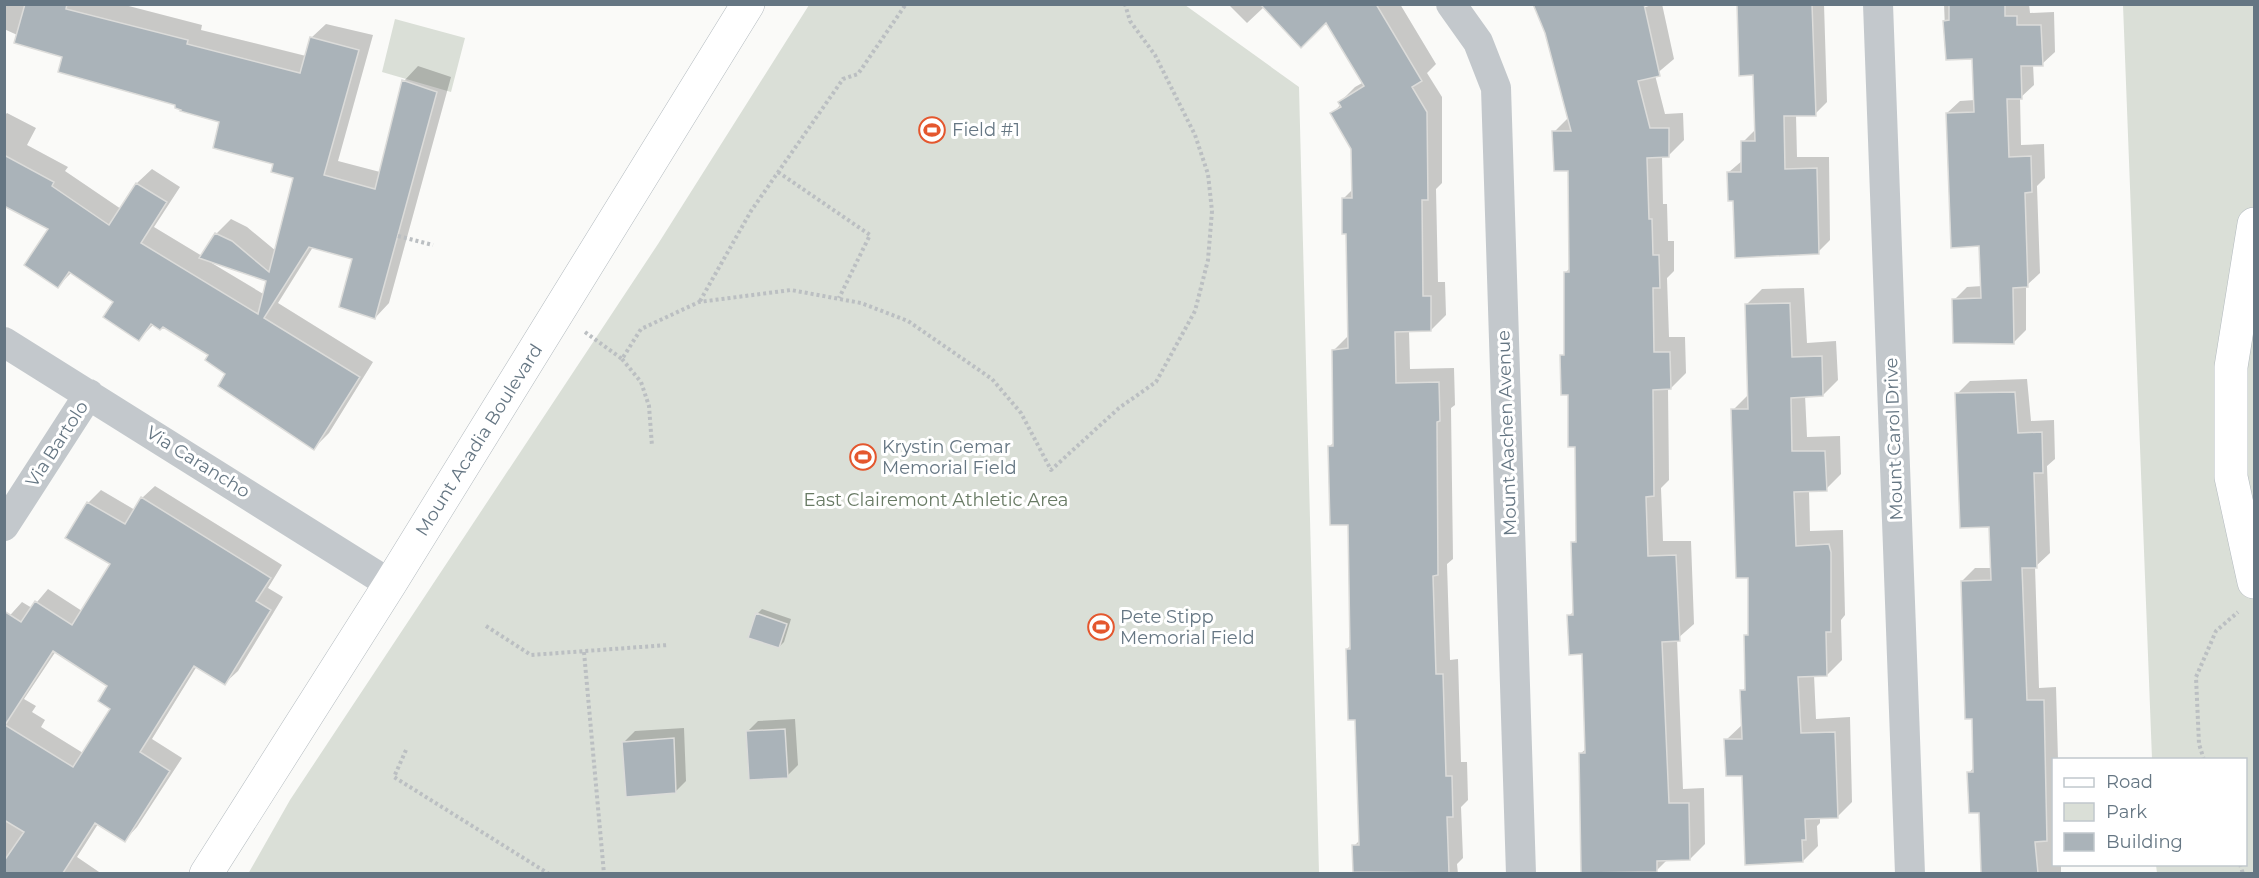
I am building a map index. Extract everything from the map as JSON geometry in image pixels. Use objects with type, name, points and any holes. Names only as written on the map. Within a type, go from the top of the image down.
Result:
[{"type":"main road","name":"Mount Acadia Boulevard","points":[[206,873],[390,584],[748,4]]},
{"type":"main road","points":[[2254,224],[2231,367],[2231,477],[2254,582]]},
{"type":"street","name":"Mount Aachen Avenue","points":[[1451,4],[1478,42],[1496,88],[1521,873]]},
{"type":"street","name":"Mount Carol Drive","points":[[1878,4],[1910,873]]},
{"type":"street","name":"Via Carancho","points":[[4,342],[390,584]]},
{"type":"street","name":"Via Bartolo","points":[[4,526],[89,394]]},
{"type":"path","points":[[699,302],[751,211],[778,172],[843,79],[858,74],[906,4]]},
{"type":"path","points":[[622,359],[641,330],[699,302],[730,296],[791,290],[861,303],[908,321],[992,379],[1022,413],[1051,470],[1119,408],[1156,382],[1195,311],[1208,261],[1212,211],[1208,174],[1195,135],[1155,55],[1130,21],[1125,4]]},
{"type":"path","points":[[778,172],[870,235],[838,298]]},
{"type":"path","points":[[398,236],[433,245]]},
{"type":"path","points":[[558,312],[622,359],[641,382],[649,406],[652,446]]},
{"type":"path","points":[[2204,758],[2199,744],[2196,677],[2217,631],[2239,611]]},
{"type":"path","points":[[486,626],[531,655],[668,645]]},
{"type":"path","points":[[584,652],[604,873]]},
{"type":"path","points":[[406,750],[394,777],[549,873]]},
{"type":"green space","name":"East Clairemont Athletic Area","points":[[809,5],[1185,5],[1299,87],[1319,873],[248,874],[290,800],[658,244]]},
{"type":"green space","points":[[2123,5],[2254,5],[2254,873],[2157,873],[2156,866],[2247,866],[2247,758],[2152,758]]},
{"type":"green space","points":[[395,19],[465,38],[451,92],[382,72]]},
{"type":"building","points":[[25,4],[67,4],[66,9],[188,40],[187,44],[300,73],[310,37],[359,50],[324,175],[375,189],[402,80],[437,92],[375,319],[339,307],[352,259],[309,247],[264,318],[360,377],[314,450],[218,386],[225,374],[205,360],[208,355],[163,327],[160,330],[151,324],[139,341],[103,317],[113,302],[69,272],[58,288],[24,265],[48,229],[4,206],[4,155],[54,182],[52,186],[109,225],[136,183],[167,202],[141,243],[258,314],[266,281],[199,258],[215,233],[232,241],[269,272],[293,178],[271,172],[273,164],[213,148],[219,122],[180,111],[175,108],[175,105],[58,72],[62,57],[14,43]]},
{"type":"building","points":[[1260,4],[1376,4],[1422,81],[1412,87],[1427,112],[1428,200],[1422,200],[1423,296],[1431,296],[1431,331],[1395,332],[1396,383],[1439,382],[1438,575],[1433,576],[1436,674],[1443,674],[1446,776],[1452,776],[1453,817],[1447,817],[1449,873],[1353,872],[1352,845],[1359,845],[1355,720],[1348,720],[1346,649],[1350,649],[1348,525],[1330,525],[1328,446],[1333,446],[1332,350],[1348,348],[1346,234],[1342,234],[1342,198],[1352,198],[1351,149],[1330,113],[1341,107],[1338,102],[1364,86],[1326,23],[1301,48]]},
{"type":"building","points":[[1533,4],[1644,4],[1660,76],[1638,81],[1650,128],[1669,128],[1669,157],[1647,158],[1653,255],[1659,255],[1660,288],[1653,288],[1654,352],[1670,352],[1671,389],[1653,390],[1654,496],[1646,497],[1648,556],[1676,555],[1680,641],[1662,642],[1669,803],[1689,803],[1690,860],[1657,861],[1657,872],[1581,873],[1579,753],[1585,753],[1582,654],[1569,655],[1567,615],[1573,615],[1571,542],[1576,542],[1575,447],[1568,447],[1568,395],[1561,395],[1560,355],[1564,355],[1564,272],[1569,272],[1568,171],[1554,171],[1552,131],[1571,131],[1545,33]]},
{"type":"building","points":[[1737,4],[1812,4],[1816,116],[1784,116],[1785,169],[1817,168],[1819,254],[1735,258],[1733,201],[1728,201],[1727,172],[1741,172],[1741,141],[1755,141],[1753,75],[1739,76]]},
{"type":"building","points":[[1949,4],[2005,4],[2005,16],[2017,16],[2017,25],[2041,25],[2043,66],[2021,66],[2022,99],[2007,99],[2009,157],[2031,156],[2032,192],[2025,193],[2028,287],[2013,288],[2014,344],[1953,343],[1952,299],[1981,298],[1979,246],[1951,248],[1946,113],[1974,112],[1972,59],[1946,60],[1943,21],[1949,20]]},
{"type":"building","points":[[1790,303],[1792,357],[1822,356],[1823,396],[1791,398],[1792,451],[1825,451],[1827,491],[1794,492],[1796,546],[1829,544],[1831,552],[1831,632],[1826,632],[1827,676],[1798,677],[1801,733],[1835,732],[1838,818],[1805,819],[1806,840],[1802,840],[1803,862],[1745,865],[1742,776],[1726,776],[1724,739],[1742,739],[1740,690],[1745,690],[1744,635],[1748,635],[1748,578],[1736,578],[1731,409],[1748,409],[1745,304]]},
{"type":"building","points":[[2015,392],[2018,433],[2042,432],[2043,473],[2034,473],[2037,568],[2022,568],[2027,700],[2044,700],[2047,841],[2035,842],[2038,873],[1981,873],[1979,813],[1969,813],[1967,772],[1973,772],[1972,719],[1965,719],[1961,581],[1991,580],[1989,527],[1960,528],[1955,393]]},
{"type":"building","points":[[141,497],[271,578],[256,601],[271,610],[225,685],[194,666],[140,752],[170,771],[125,842],[95,823],[63,873],[4,873],[4,861],[24,832],[4,820],[4,611],[21,622],[35,601],[72,625],[110,564],[65,538],[87,502],[125,524]],"holes":[[[53,651],[107,686],[98,701],[110,709],[73,767],[5,725]]]},
{"type":"building","points":[[756,613],[787,624],[779,648],[748,638]]},
{"type":"building","points":[[785,729],[788,778],[749,780],[746,731]]},
{"type":"building","points":[[674,738],[676,793],[626,797],[622,742]]},
{"type":"place","name":"Field #1","points":[[932,130]]},
{"type":"place","name":"Krystin Gemar Memorial Field","points":[[863,457]]},
{"type":"place","name":"Pete Stipp Memorial Field","points":[[1101,627]]}]
